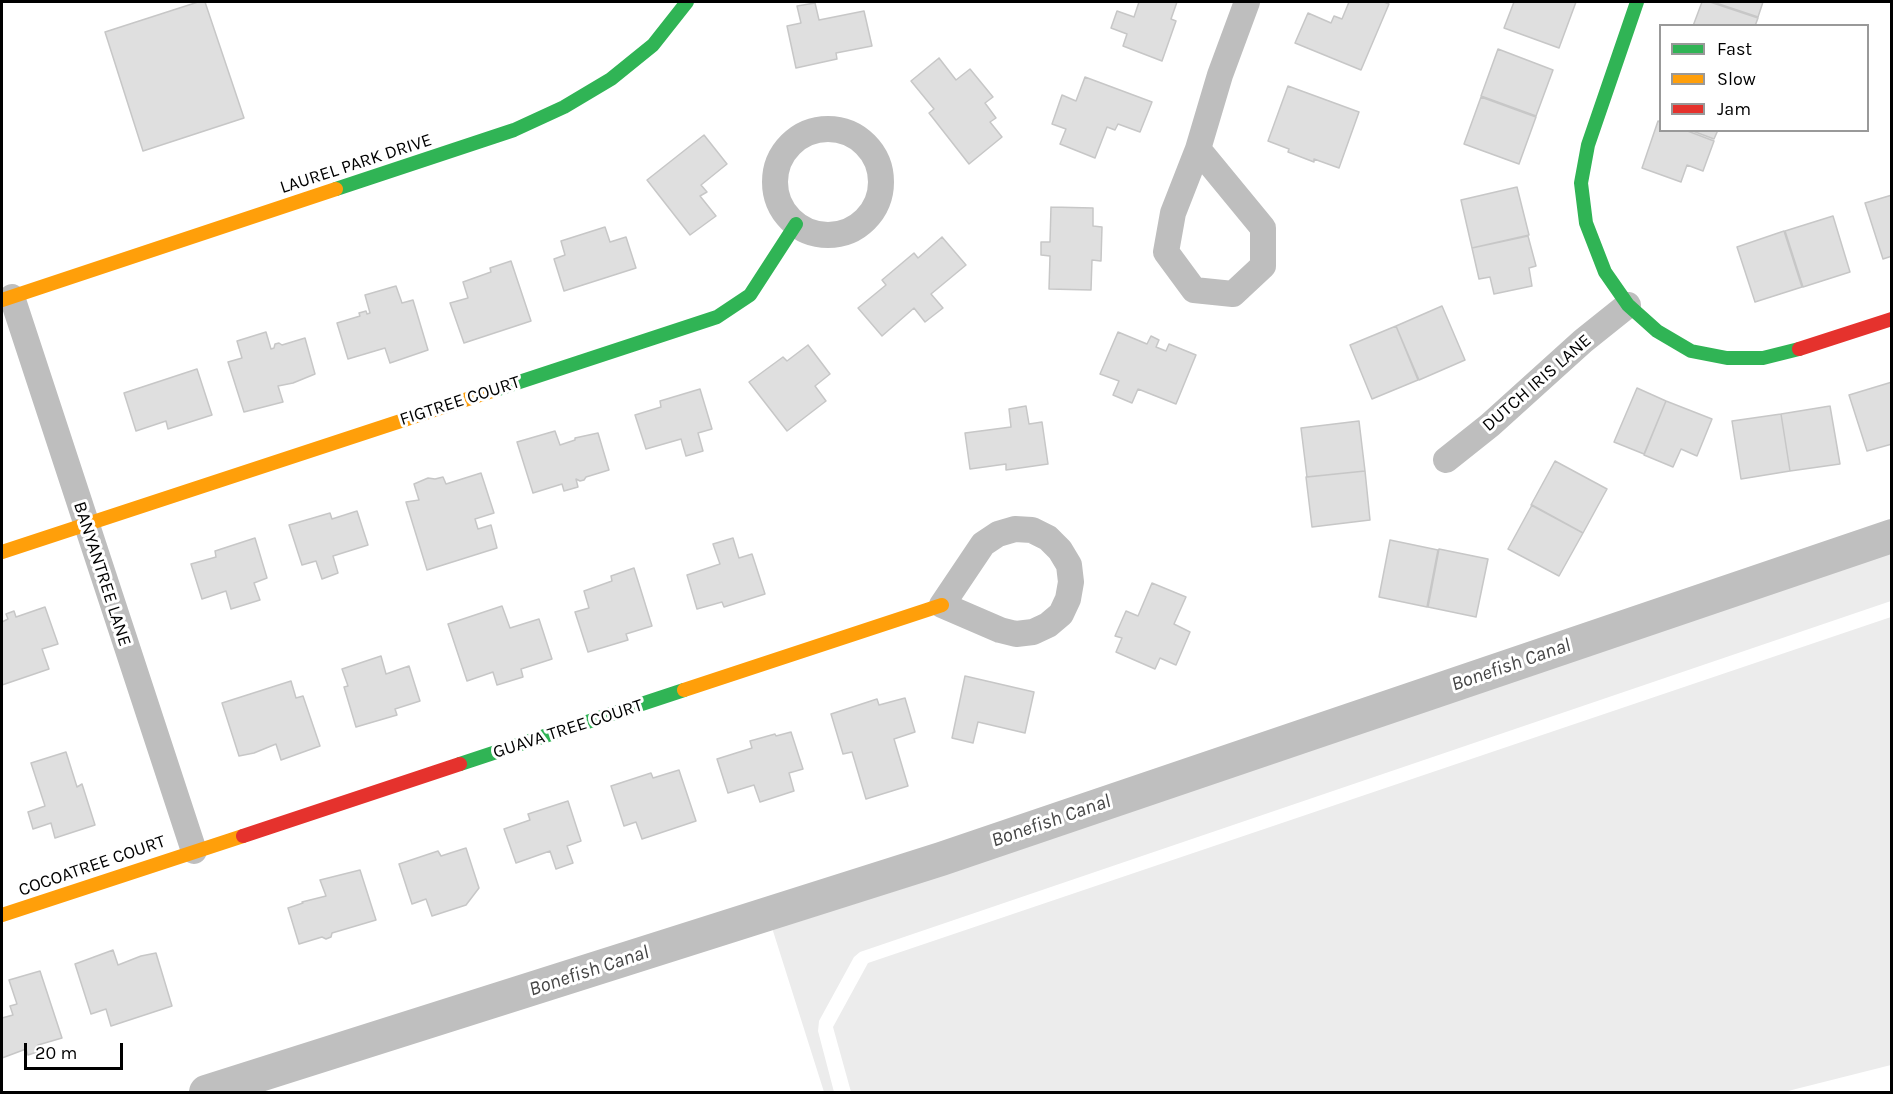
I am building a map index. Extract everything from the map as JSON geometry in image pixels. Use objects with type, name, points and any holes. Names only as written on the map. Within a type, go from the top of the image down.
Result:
[{"type":"street","name":"LAUREL PARK DRIVE","points":[[7,299],[514,130],[564,107],[610,79],[653,45],[687,2]]},
{"type":"street","points":[[1198,149],[1263,228],[1263,266],[1233,294],[1194,290],[1166,252],[1173,213],[1198,149],[1220,75],[1247,2]]},
{"type":"street","points":[[1637,2],[1588,145],[1581,183],[1586,223],[1605,272],[1628,305],[1657,331],[1691,351],[1727,358],[1763,358],[1797,350],[1892,319]]},
{"type":"street","points":[[825,129],[843,131],[860,139],[871,151],[879,165],[880,190],[871,214],[858,226],[843,233],[827,235],[810,232],[795,224],[783,210],[776,193],[775,175],[781,157],[792,143],[807,133],[825,129]]},
{"type":"street","name":"FIGTREE COURT","points":[[2,552],[717,317],[750,295],[795,224]]},
{"type":"street","name":"BANYANTREE LANE","points":[[7,299],[194,851]]},
{"type":"street","name":"DUTCH IRIS LANE","points":[[1446,460],[1491,425],[1583,341],[1628,305]]},
{"type":"street","points":[[1015,529],[1032,531],[1048,538],[1060,550],[1069,566],[1071,582],[1068,599],[1061,614],[1048,625],[1033,632],[1016,634],[1000,630],[942,604],[983,544],[998,534],[1015,529]]},
{"type":"street","name":"GUAVA TREE COURT","points":[[194,851],[942,604]]},
{"type":"street","name":"COCOATREE COURT","points":[[2,915],[194,851]]},
{"type":"shaded area","points":[[1891,548],[1891,601],[860,952],[854,957],[819,1021],[818,1031],[834,1092],[824,1092],[767,912],[1209,766]]},
{"type":"shaded area","points":[[1891,617],[1891,1065],[1784,1092],[851,1092],[833,1027],[868,963]]},
{"type":"building","points":[[198,2],[205,2],[244,118],[143,151],[105,32]]},
{"type":"building","points":[[1139,2],[1177,2],[1171,19],[1176,21],[1162,61],[1123,46],[1127,34],[1111,28],[1117,11],[1134,17]]},
{"type":"building","points":[[1349,2],[1389,4],[1361,70],[1295,43],[1308,13],[1331,23],[1334,16],[1342,19]]},
{"type":"building","points":[[1514,2],[1576,2],[1559,48],[1504,28]]},
{"type":"building","points":[[1702,2],[1710,2],[1758,18],[1756,24],[1694,24]]},
{"type":"building","points":[[1713,2],[1763,2],[1758,17]]},
{"type":"building","points":[[815,3],[819,20],[864,11],[872,46],[836,53],[837,59],[796,68],[787,26],[801,23],[797,6]]},
{"type":"building","points":[[1498,49],[1553,70],[1536,116],[1481,96]]},
{"type":"building","points":[[939,58],[956,80],[970,69],[993,97],[985,103],[996,118],[990,122],[1002,137],[969,164],[929,113],[934,109],[911,81]]},
{"type":"building","points":[[1085,77],[1152,102],[1140,132],[1118,124],[1115,130],[1107,127],[1095,158],[1060,144],[1066,129],[1052,124],[1062,95],[1076,101]]},
{"type":"building","points":[[1288,86],[1359,112],[1339,168],[1314,159],[1314,162],[1268,141]]},
{"type":"building","points":[[1481,97],[1536,117],[1519,164],[1464,144]]},
{"type":"building","points":[[1658,121],[1659,132],[1690,132],[1714,141],[1703,171],[1687,165],[1681,182],[1642,168]]},
{"type":"building","points":[[1695,132],[1717,132],[1714,139]]},
{"type":"building","points":[[704,135],[727,164],[701,185],[707,192],[700,196],[716,216],[690,235],[647,180]]},
{"type":"building","points":[[1517,187],[1529,235],[1472,248],[1461,200]]},
{"type":"building","points":[[1892,195],[1892,256],[1883,259],[1865,203]]},
{"type":"building","points":[[1051,207],[1093,208],[1093,226],[1102,227],[1101,261],[1092,260],[1091,290],[1049,289],[1050,256],[1041,255],[1041,242],[1050,242]]},
{"type":"building","points":[[1833,216],[1850,272],[1803,287],[1785,231]]},
{"type":"building","points":[[605,227],[610,242],[626,237],[636,268],[564,291],[554,259],[565,255],[561,241]]},
{"type":"building","points":[[1784,231],[1802,287],[1755,302],[1737,247]]},
{"type":"building","points":[[1528,236],[1536,266],[1529,268],[1532,286],[1494,294],[1490,277],[1479,279],[1472,248]]},
{"type":"building","points":[[942,237],[966,265],[931,294],[943,308],[925,322],[914,308],[882,336],[858,308],[886,285],[882,280],[914,253],[918,258]]},
{"type":"building","points":[[511,261],[531,321],[464,343],[450,303],[468,298],[463,282],[491,272],[490,268]]},
{"type":"building","points":[[396,286],[402,303],[413,300],[428,350],[390,363],[385,348],[348,359],[337,323],[360,316],[359,313],[366,311],[367,314],[370,313],[365,295]]},
{"type":"building","points":[[1442,306],[1465,360],[1419,380],[1396,326]]},
{"type":"building","points":[[1396,326],[1418,380],[1372,399],[1350,345]]},
{"type":"building","points":[[266,332],[271,349],[275,344],[282,345],[305,338],[315,374],[278,386],[283,402],[244,412],[228,362],[242,358],[237,341]]},
{"type":"building","points":[[1118,332],[1147,344],[1151,336],[1159,340],[1156,347],[1166,351],[1169,344],[1196,355],[1176,404],[1138,389],[1132,403],[1113,395],[1119,381],[1100,374]]},
{"type":"building","points":[[808,345],[830,374],[815,386],[826,401],[787,431],[749,382],[783,357],[787,361]]},
{"type":"building","points":[[197,369],[212,415],[168,429],[166,421],[136,431],[124,393]]},
{"type":"building","points":[[1892,382],[1892,444],[1867,451],[1849,395]]},
{"type":"building","points":[[1637,388],[1666,401],[1644,454],[1614,442]]},
{"type":"building","points":[[700,389],[712,429],[698,433],[703,451],[686,456],[681,439],[646,449],[635,415],[661,407],[660,401]]},
{"type":"building","points":[[1666,401],[1712,419],[1697,456],[1681,449],[1673,467],[1644,455]]},
{"type":"building","points":[[1026,406],[1029,424],[1042,422],[1048,464],[1006,470],[1006,464],[970,469],[965,433],[1011,427],[1009,409]]},
{"type":"building","points":[[1830,406],[1840,464],[1790,471],[1781,414]]},
{"type":"building","points":[[1781,414],[1790,471],[1741,479],[1732,421]]},
{"type":"building","points":[[1359,421],[1365,471],[1307,477],[1301,428]]},
{"type":"building","points":[[555,431],[560,445],[575,440],[575,438],[598,433],[609,470],[586,477],[584,480],[576,479],[578,487],[564,491],[562,484],[533,493],[517,442]]},
{"type":"building","points":[[1555,461],[1607,489],[1583,533],[1531,505]]},
{"type":"building","points":[[1365,471],[1370,520],[1312,527],[1306,477]]},
{"type":"building","points":[[481,473],[494,513],[475,519],[478,529],[491,525],[497,548],[427,570],[406,502],[419,500],[414,484],[428,478],[443,477],[446,484]]},
{"type":"building","points":[[1532,505],[1583,533],[1559,576],[1508,549]]},
{"type":"building","points":[[357,511],[368,545],[333,556],[338,573],[322,579],[316,561],[302,565],[289,525],[330,513],[332,519]]},
{"type":"building","points":[[255,538],[267,578],[254,583],[260,600],[231,609],[226,591],[202,599],[191,564],[216,557],[215,551]]},
{"type":"building","points":[[733,538],[739,558],[752,554],[765,594],[724,607],[722,602],[697,609],[687,575],[720,564],[713,544]]},
{"type":"building","points":[[1390,540],[1438,550],[1427,607],[1379,597]]},
{"type":"building","points":[[1439,549],[1488,559],[1476,617],[1428,607]]},
{"type":"building","points":[[634,568],[652,626],[626,634],[628,640],[588,652],[575,612],[589,608],[584,591],[612,581],[611,576]]},
{"type":"building","points":[[1152,583],[1186,597],[1174,624],[1190,632],[1176,665],[1160,658],[1155,669],[1116,652],[1122,638],[1115,636],[1126,611],[1138,616]]},
{"type":"building","points":[[502,606],[510,628],[539,619],[552,659],[521,669],[523,677],[497,685],[493,672],[467,681],[448,624]]},
{"type":"building","points":[[45,607],[58,644],[42,649],[49,669],[2,685],[2,622],[8,619],[6,614],[14,611],[16,617]]},
{"type":"building","points":[[381,656],[386,674],[409,666],[420,701],[395,709],[397,715],[356,727],[344,687],[348,686],[342,669]]},
{"type":"building","points":[[965,676],[1034,692],[1025,733],[978,722],[973,743],[952,738]]},
{"type":"building","points":[[291,681],[296,698],[303,696],[320,746],[281,760],[276,744],[239,756],[222,703]]},
{"type":"building","points":[[905,698],[915,732],[894,739],[908,786],[866,799],[852,752],[843,754],[831,714],[877,699],[879,705]]},
{"type":"building","points":[[791,732],[803,769],[789,773],[794,791],[760,802],[754,785],[728,793],[717,759],[752,748],[750,741]]},
{"type":"building","points":[[66,752],[77,787],[82,784],[95,825],[55,838],[51,823],[33,829],[28,812],[45,806],[31,763]]},
{"type":"building","points":[[679,770],[696,821],[642,839],[636,822],[624,826],[611,786],[651,773],[653,778]]},
{"type":"building","points":[[568,801],[581,841],[567,846],[573,863],[556,869],[550,851],[516,863],[504,829],[530,820],[528,814]]},
{"type":"building","points":[[466,848],[479,888],[466,905],[432,916],[426,899],[412,904],[399,864],[438,851],[441,856]]},
{"type":"building","points":[[360,870],[376,920],[332,933],[331,937],[326,939],[322,937],[299,944],[288,908],[326,896],[320,880]]},
{"type":"building","points":[[113,950],[118,965],[156,953],[172,1006],[111,1026],[106,1009],[91,1014],[75,964]]},
{"type":"building","points":[[40,971],[62,1038],[38,1045],[40,1051],[28,1055],[26,1049],[2,1058],[2,1018],[13,1015],[10,1006],[17,1004],[9,980]]},
{"type":"waterway","name":"Bonefish Canal","points":[[206,1092],[941,859],[1892,536]]},
{"type":"traffic: fast","points":[[336,189],[514,130],[564,107],[611,79],[653,45],[687,2]]},
{"type":"traffic: fast","points":[[1637,2],[1588,145],[1581,183],[1586,223],[1605,272],[1628,305],[1657,331],[1691,351],[1727,358],[1763,358],[1799,349]]},
{"type":"traffic: fast","points":[[492,391],[717,317],[750,295],[796,224]]},
{"type":"traffic: fast","points":[[460,764],[684,690]]},
{"type":"traffic: slow","points":[[2,300],[336,189]]},
{"type":"traffic: slow","points":[[2,552],[492,391]]},
{"type":"traffic: slow","points":[[684,690],[942,605]]},
{"type":"traffic: slow","points":[[2,915],[243,836]]},
{"type":"traffic: jam","points":[[1799,349],[1892,319]]},
{"type":"traffic: jam","points":[[243,836],[460,764]]}]
